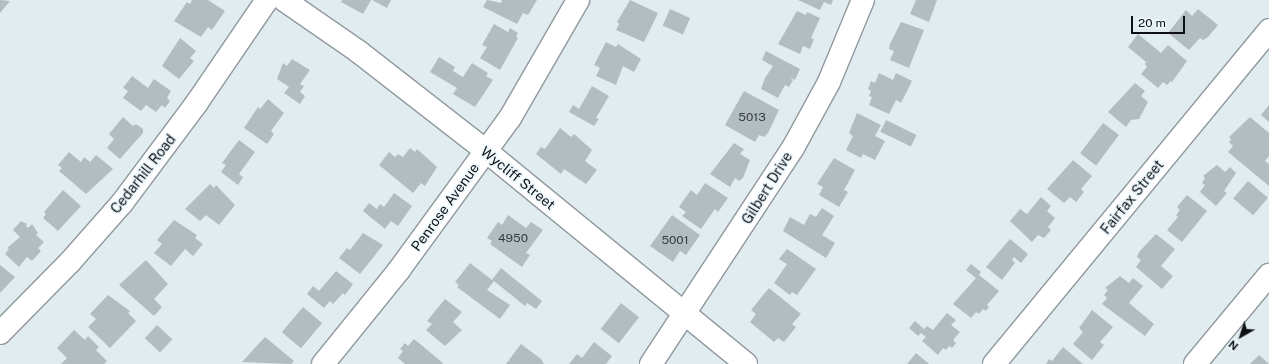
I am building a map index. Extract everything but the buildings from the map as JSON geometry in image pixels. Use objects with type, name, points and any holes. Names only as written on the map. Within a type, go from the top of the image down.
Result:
[{"type":"street","name":"Cedarhill Road","points":[[0,333],[70,262],[122,203],[196,104],[267,0]]},
{"type":"street","name":"Wycliff Street","points":[[284,0],[359,52],[486,151],[685,316],[746,364]]},
{"type":"street","name":"Penrose Avenue","points":[[323,364],[399,270],[510,118],[578,0]]},
{"type":"street","name":"Gilbert Drive","points":[[651,364],[685,316],[793,148],[829,82],[863,0]]},
{"type":"street","name":"Fairfax Street","points":[[994,364],[1269,30]]},
{"type":"street","points":[[1195,364],[1269,275]]}]
